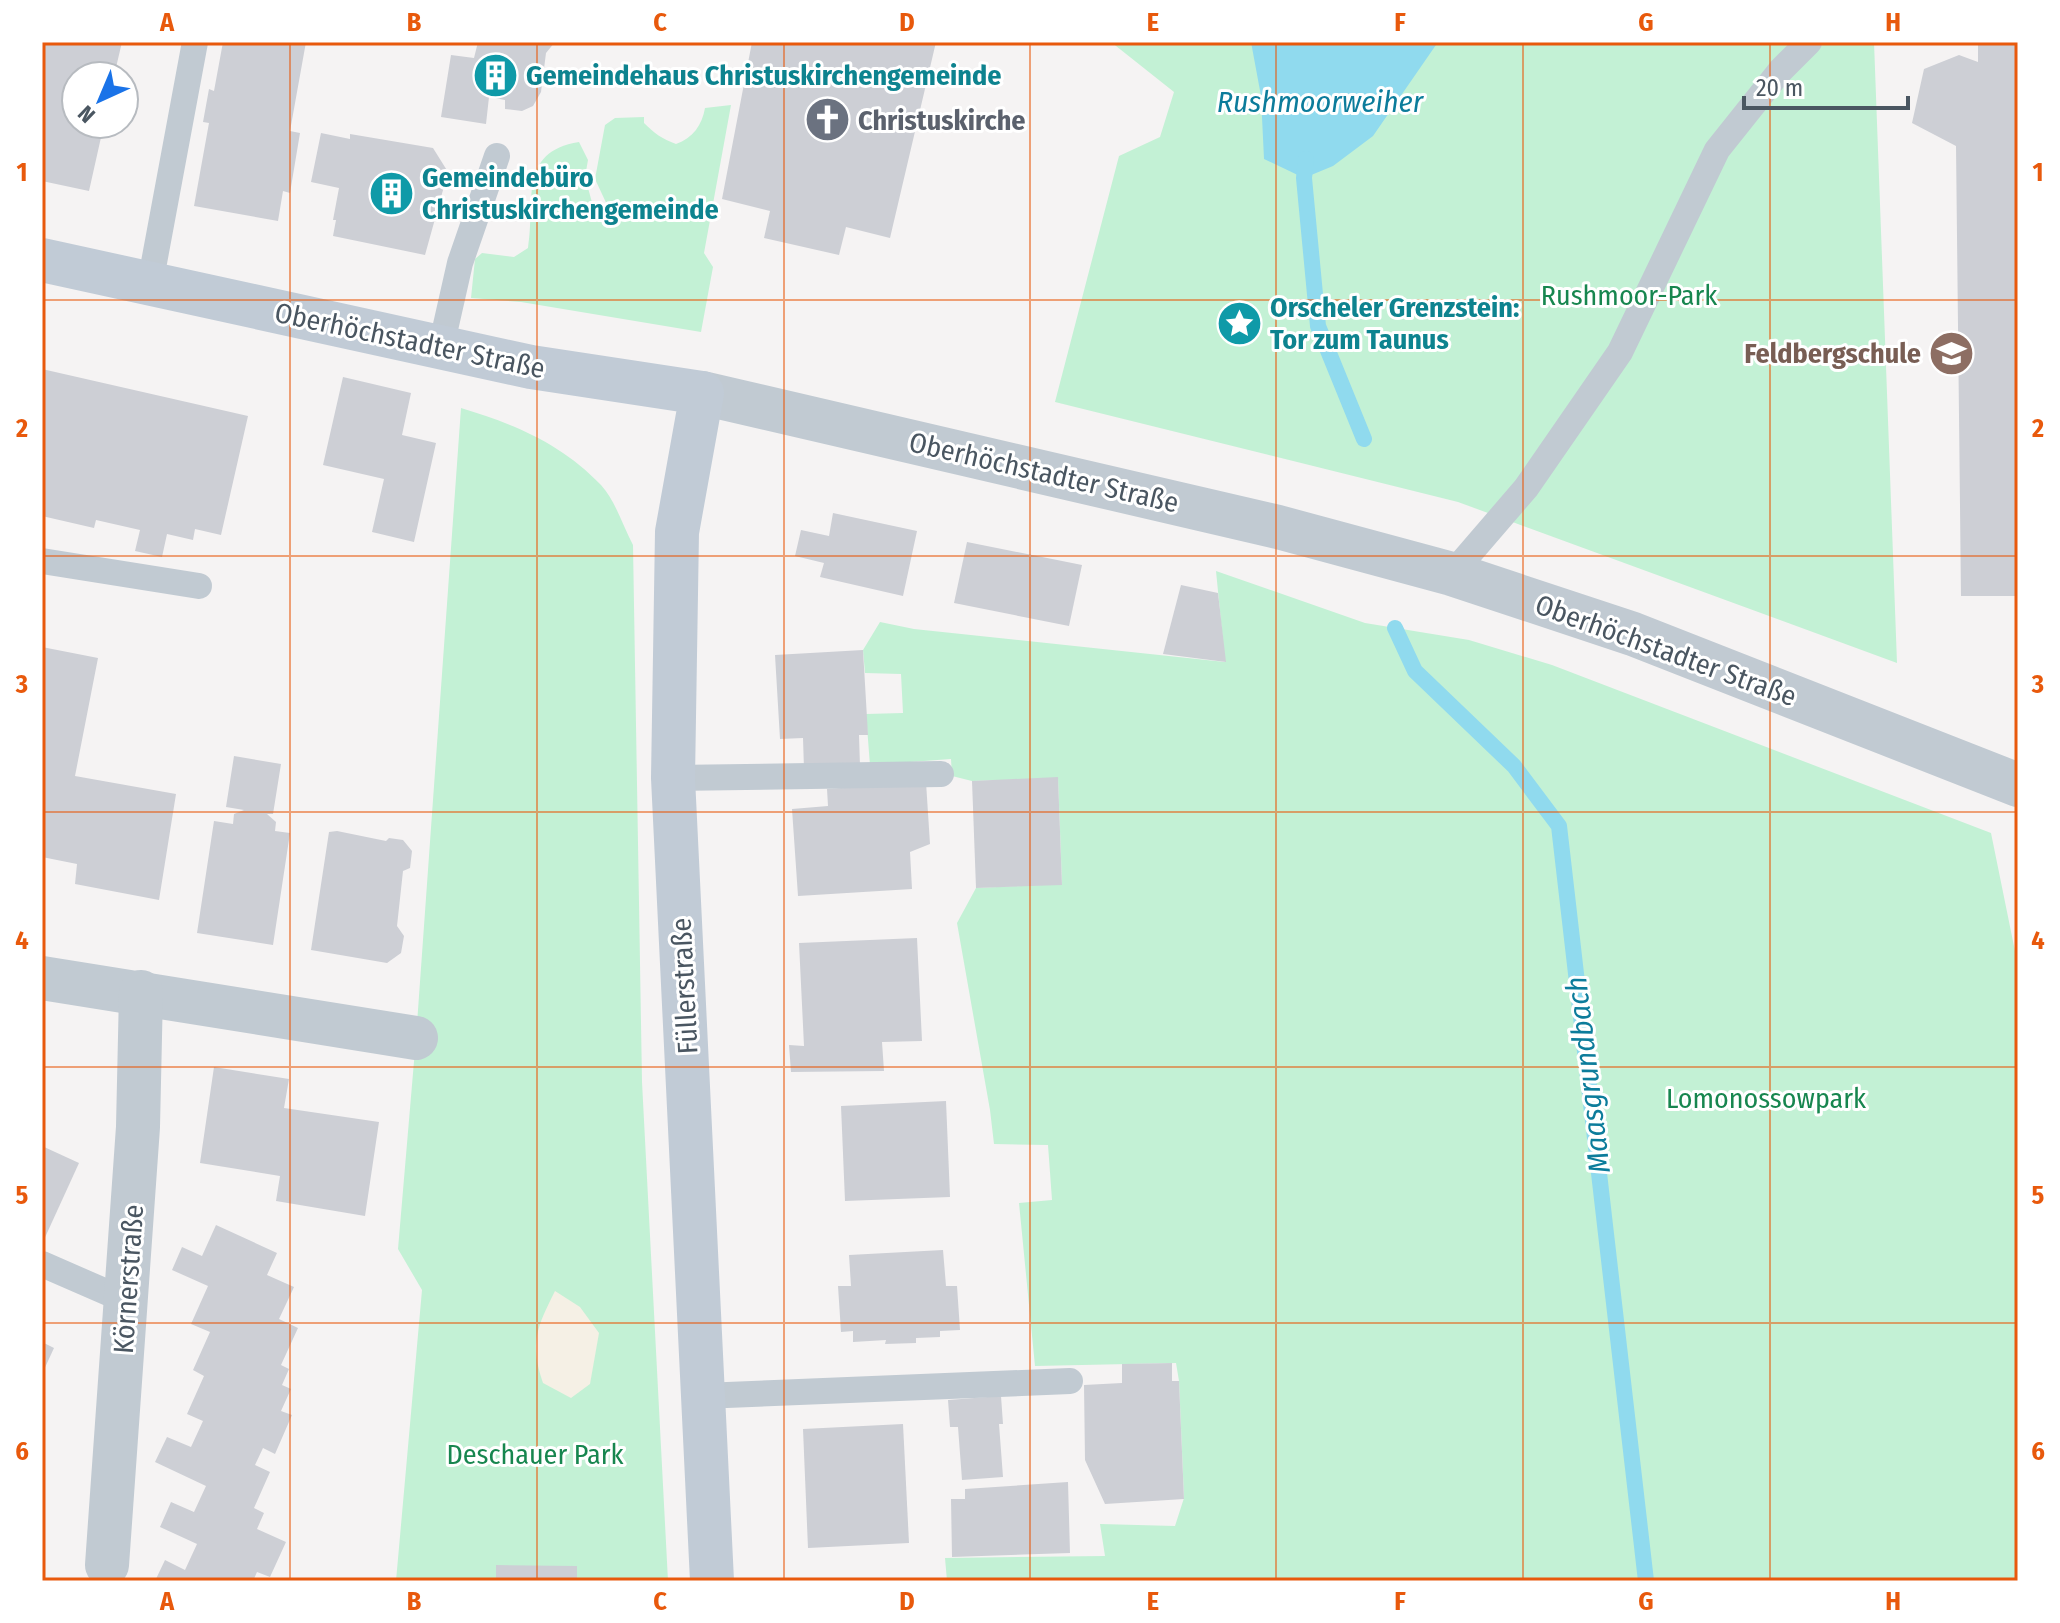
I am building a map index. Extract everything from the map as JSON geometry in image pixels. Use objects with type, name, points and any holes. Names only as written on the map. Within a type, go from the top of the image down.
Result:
[{"type":"main road","name":"Oberhöchstadter Straße","points":[[42,260],[531,367],[702,393]]},
{"type":"main road","name":"Füllerstraße","points":[[702,393],[677,532],[673,778],[712,1581]]},
{"type":"street","name":"Oberhöchstadter Straße","points":[[702,393],[1278,527],[1452,574],[1633,634],[2018,785]]},
{"type":"street","points":[[42,978],[416,1038]]},
{"type":"street","name":"Körnerstraße","points":[[106,1573],[138,1127],[141,992]]},
{"type":"lane","points":[[150,284],[195,42]]},
{"type":"lane","points":[[1452,574],[1526,488],[1620,352],[1717,150],[1780,71],[1809,42]]},
{"type":"lane","points":[[441,347],[460,263],[497,156]]},
{"type":"lane","points":[[42,561],[199,586]]},
{"type":"lane","points":[[673,778],[941,774]]},
{"type":"lane","points":[[42,1264],[127,1301]]},
{"type":"lane","points":[[702,1396],[1070,1381]]},
{"type":"green space","name":"Rushmoor-Park","points":[[1111,42],[1874,42],[1897,663],[1458,502],[1055,402],[1119,156],[1160,137],[1174,92]]},
{"type":"green space","points":[[731,105],[704,253],[713,267],[701,332],[521,302],[471,298],[475,259],[482,253],[514,257],[528,248],[533,182],[546,156],[579,142],[588,160],[585,177],[596,217],[609,209],[595,179],[605,125],[615,118],[644,117],[644,123],[651,130],[676,144],[696,130],[705,108]]},
{"type":"green space","name":"Deschauer Park","points":[[461,408],[518,428],[553,446],[586,470],[606,491],[633,545],[642,1082],[668,1581],[396,1581],[422,1290],[398,1249]]},
{"type":"green space","name":"Lomonossowpark","points":[[1216,571],[1365,623],[1469,640],[1552,665],[1991,833],[2018,966],[2018,1581],[947,1581],[945,1558],[1105,1556],[1100,1524],[1175,1526],[1184,1498],[1179,1381],[1176,1363],[1035,1366],[1019,1203],[1052,1200],[1048,1145],[994,1144],[957,923],[976,888],[1062,884],[1058,778],[972,781],[952,776],[951,759],[870,765],[866,714],[903,713],[901,674],[865,673],[863,650],[880,622],[914,629],[1225,662]]},
{"type":"sand","points":[[555,1291],[580,1307],[599,1333],[590,1384],[571,1398],[543,1383],[536,1357],[540,1325]]},
{"type":"water","name":"Rushmoorweiher","points":[[1251,42],[1438,42],[1373,136],[1333,166],[1304,178],[1264,159],[1261,96]]},
{"type":"building","points":[[42,42],[122,42],[118,60],[60,60],[60,140],[100,140],[89,191],[42,181]]},
{"type":"building","points":[[223,42],[306,42],[290,131],[300,133],[290,193],[283,191],[278,221],[194,206],[209,123],[203,122],[209,89],[214,91]]},
{"type":"building","name":"Gemeindehaus Christuskirchengemeinde","points":[[478,42],[555,42],[546,53],[541,92],[533,106],[522,111],[505,109],[505,100],[489,97],[486,124],[441,117],[451,55],[474,58]]},
{"type":"building","name":"Christuskirche","points":[[752,42],[936,42],[890,238],[846,227],[839,255],[764,238],[770,211],[722,199]]},
{"type":"building","points":[[1978,42],[2018,42],[2018,596],[1961,596],[1956,146],[1912,123],[1924,69],[1959,55],[1978,62]]},
{"type":"building","name":"Gemeindebüro Christuskirchengemeinde","points":[[321,133],[350,139],[350,134],[433,148],[448,172],[425,255],[333,236],[339,188],[311,182]]},
{"type":"building","points":[[42,369],[248,416],[221,535],[195,529],[193,540],[167,534],[162,557],[135,551],[140,530],[96,520],[94,528],[42,516]]},
{"type":"building","points":[[343,377],[411,393],[402,435],[436,443],[414,542],[372,532],[384,479],[323,465]]},
{"type":"building","points":[[833,513],[917,531],[903,596],[820,577],[824,563],[795,556],[801,530],[829,536]]},
{"type":"building","points":[[967,542],[1082,565],[1069,626],[954,603]]},
{"type":"building","points":[[1181,585],[1218,593],[1226,662],[1163,654]]},
{"type":"building","points":[[42,647],[98,658],[75,776],[176,794],[159,900],[75,884],[77,864],[42,857]]},
{"type":"building","points":[[863,650],[868,735],[859,735],[860,766],[804,769],[803,738],[780,739],[775,655]]},
{"type":"building","points":[[234,756],[281,764],[273,814],[267,814],[276,822],[275,831],[290,833],[273,945],[197,933],[214,821],[233,824],[234,814],[244,810],[226,807]]},
{"type":"building","points":[[1058,777],[1062,885],[976,888],[972,781]]},
{"type":"building","points":[[926,782],[930,844],[910,852],[912,889],[798,896],[792,809],[828,806],[827,789]]},
{"type":"building","points":[[329,832],[386,841],[389,838],[403,840],[412,851],[410,868],[403,871],[397,926],[404,936],[401,953],[387,963],[311,950]]},
{"type":"building","points":[[917,938],[922,1041],[882,1042],[884,1071],[791,1072],[789,1045],[804,1046],[799,943]]},
{"type":"building","points":[[214,1067],[289,1079],[284,1108],[379,1122],[365,1216],[276,1201],[280,1176],[200,1163]]},
{"type":"building","points":[[946,1101],[950,1197],[845,1201],[841,1106]]},
{"type":"building","points":[[42,1146],[79,1163],[42,1244]]},
{"type":"building","points":[[216,1225],[277,1253],[267,1275],[294,1287],[279,1319],[298,1328],[281,1365],[289,1369],[282,1385],[291,1389],[281,1411],[292,1415],[275,1454],[263,1448],[255,1465],[270,1472],[254,1508],[264,1513],[257,1529],[286,1542],[270,1577],[257,1572],[253,1581],[155,1581],[165,1560],[185,1570],[197,1544],[160,1527],[171,1502],[194,1512],[206,1486],[155,1462],[167,1437],[191,1447],[203,1421],[187,1414],[204,1376],[193,1370],[210,1332],[191,1324],[208,1286],[172,1270],[182,1247],[202,1256]]},
{"type":"building","points":[[943,1250],[946,1286],[957,1286],[960,1330],[940,1331],[940,1337],[916,1338],[916,1343],[885,1344],[886,1340],[853,1342],[853,1331],[841,1332],[838,1286],[851,1286],[849,1255]]},
{"type":"building","points":[[42,1342],[54,1348],[42,1374]]},
{"type":"building","points":[[1172,1363],[1172,1381],[1179,1381],[1184,1499],[1105,1504],[1085,1460],[1084,1385],[1122,1383],[1122,1364]]},
{"type":"building","points":[[1001,1396],[1003,1424],[999,1424],[1003,1477],[962,1480],[958,1427],[950,1427],[948,1400]]},
{"type":"building","points":[[903,1424],[909,1543],[808,1548],[803,1429]]},
{"type":"building","points":[[1068,1482],[1070,1553],[952,1557],[951,1499],[965,1499],[965,1489]]},
{"type":"building","points":[[496,1565],[577,1566],[577,1581],[496,1581]]},
{"type":"waterway","name":"Maasgrundbach","points":[[1306,159],[1304,178],[1318,326],[1364,439]]},
{"type":"waterway","name":"Maasgrundbach","points":[[1395,628],[1415,671],[1514,766],[1559,826],[1646,1581]]},
{"type":"place","name":"Gemeindehaus Christuskirchengemeinde","points":[[495,75]]},
{"type":"place","name":"Christuskirche","points":[[827,120]]},
{"type":"place","name":"Gemeindebüro Christuskirchengemeinde","points":[[391,193]]},
{"type":"place","name":"Orscheler Grenzstein: Tor zum Taunus","points":[[1239,323]]},
{"type":"place","name":"Feldbergschule","points":[[1952,353]]}]
